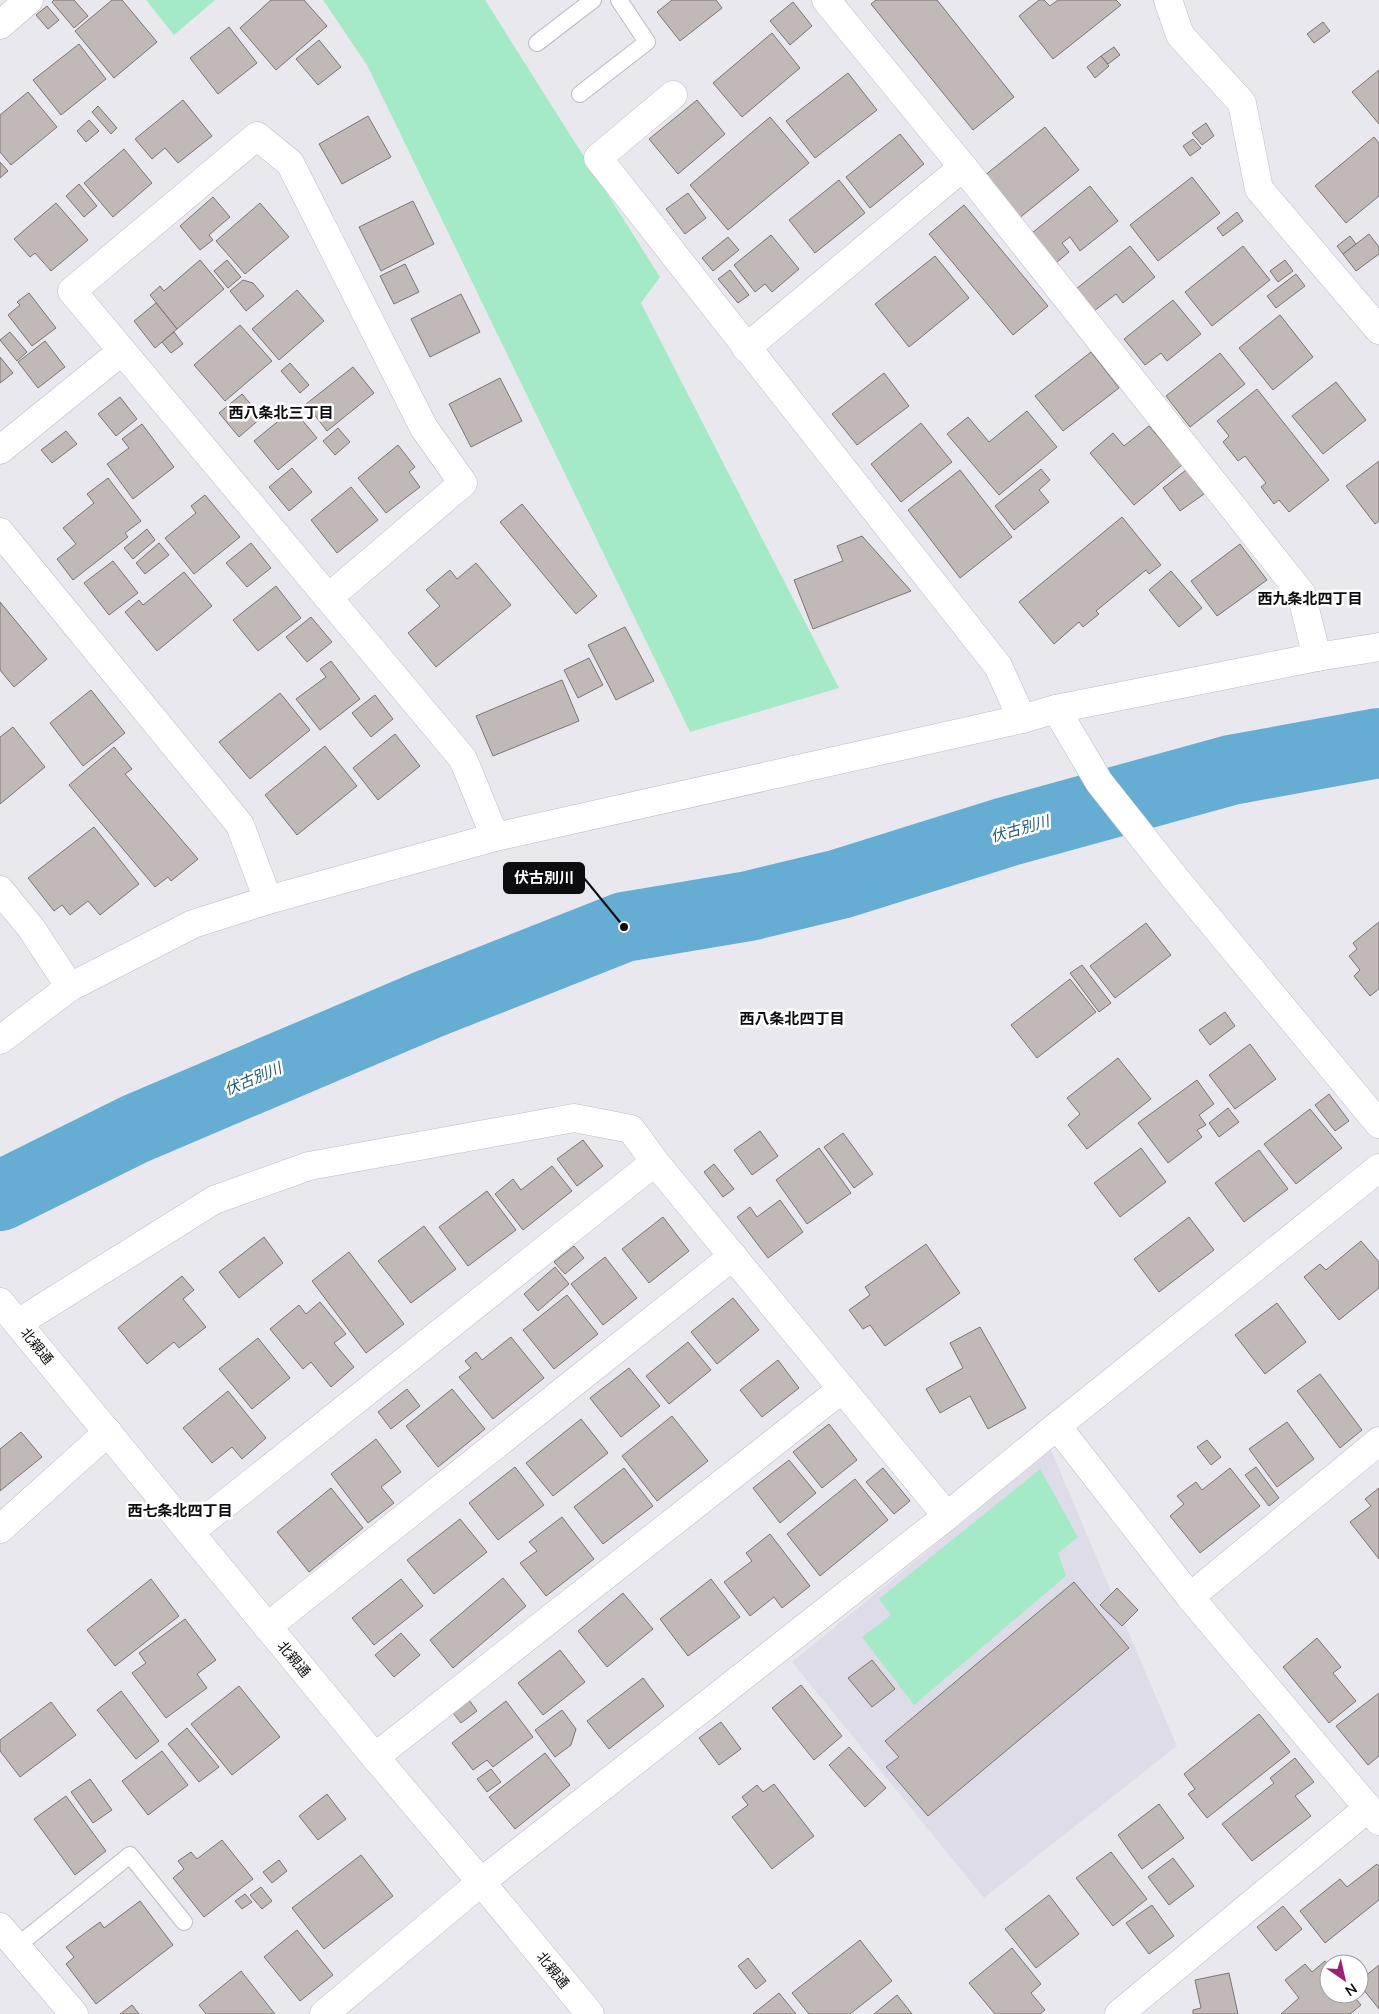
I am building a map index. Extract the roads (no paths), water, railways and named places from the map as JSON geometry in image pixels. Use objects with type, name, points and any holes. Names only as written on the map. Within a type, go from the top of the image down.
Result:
[{"type":"street","points":[[0,25],[29,0]]},
{"type":"street","points":[[826,0],[963,168],[1301,594],[1317,657]]},
{"type":"street","points":[[1168,0],[1180,35],[1242,103],[1259,189],[1379,330]]},
{"type":"street","points":[[673,95],[598,158],[998,666],[1022,719]]},
{"type":"street","points":[[328,598],[463,483],[424,428],[290,163],[257,136],[72,291],[463,760],[496,837]]},
{"type":"street","points":[[746,348],[963,168]]},
{"type":"street","points":[[0,450],[122,351]]},
{"type":"street","points":[[0,532],[240,825],[268,900]]},
{"type":"street","points":[[0,1040],[70,987],[193,924],[268,900],[496,837],[1022,719],[1056,708],[1317,657],[1379,648]]},
{"type":"street","points":[[1056,708],[1099,782],[1175,878],[1379,1124]]},
{"type":"street","points":[[0,890],[31,928],[70,987]]},
{"type":"street","points":[[18,1323],[214,1200],[308,1166],[574,1118],[631,1129],[655,1162],[947,1516]]},
{"type":"street","points":[[190,1532],[655,1162]]},
{"type":"street","points":[[324,2014],[481,1882],[947,1516],[1379,1168]]},
{"type":"street","points":[[267,1627],[733,1256]]},
{"type":"street","name":"北親通","points":[[0,1302],[267,1627],[590,2014]]},
{"type":"street","points":[[375,1757],[842,1388]]},
{"type":"street","points":[[1057,1426],[1190,1597],[1373,1814],[1119,2014]]},
{"type":"street","points":[[0,1529],[108,1432]]},
{"type":"street","points":[[1190,1597],[1379,1441]]},
{"type":"street","points":[[8,1936],[74,2014]]},
{"type":"lane","points":[[537,43],[593,0]]},
{"type":"lane","points":[[580,94],[647,42],[619,0]]},
{"type":"lane","points":[[8,1936],[130,1855],[184,1922]]},
{"type":"waterway","name":"伏古別川","points":[[0,1196],[135,1129],[429,1004],[624,927],[749,906],[840,884],[1006,832],[1231,770],[1379,743]]},
{"type":"place","name":"伏古別川","points":[[624,927]]},
{"type":"district","name":"西八条北三丁目","points":[[281,413]]},
{"type":"district","name":"西九条北四丁目","points":[[1310,599]]},
{"type":"district","name":"西八条北四丁目","points":[[792,1019]]},
{"type":"district","name":"西七条北四丁目","points":[[180,1511]]}]
